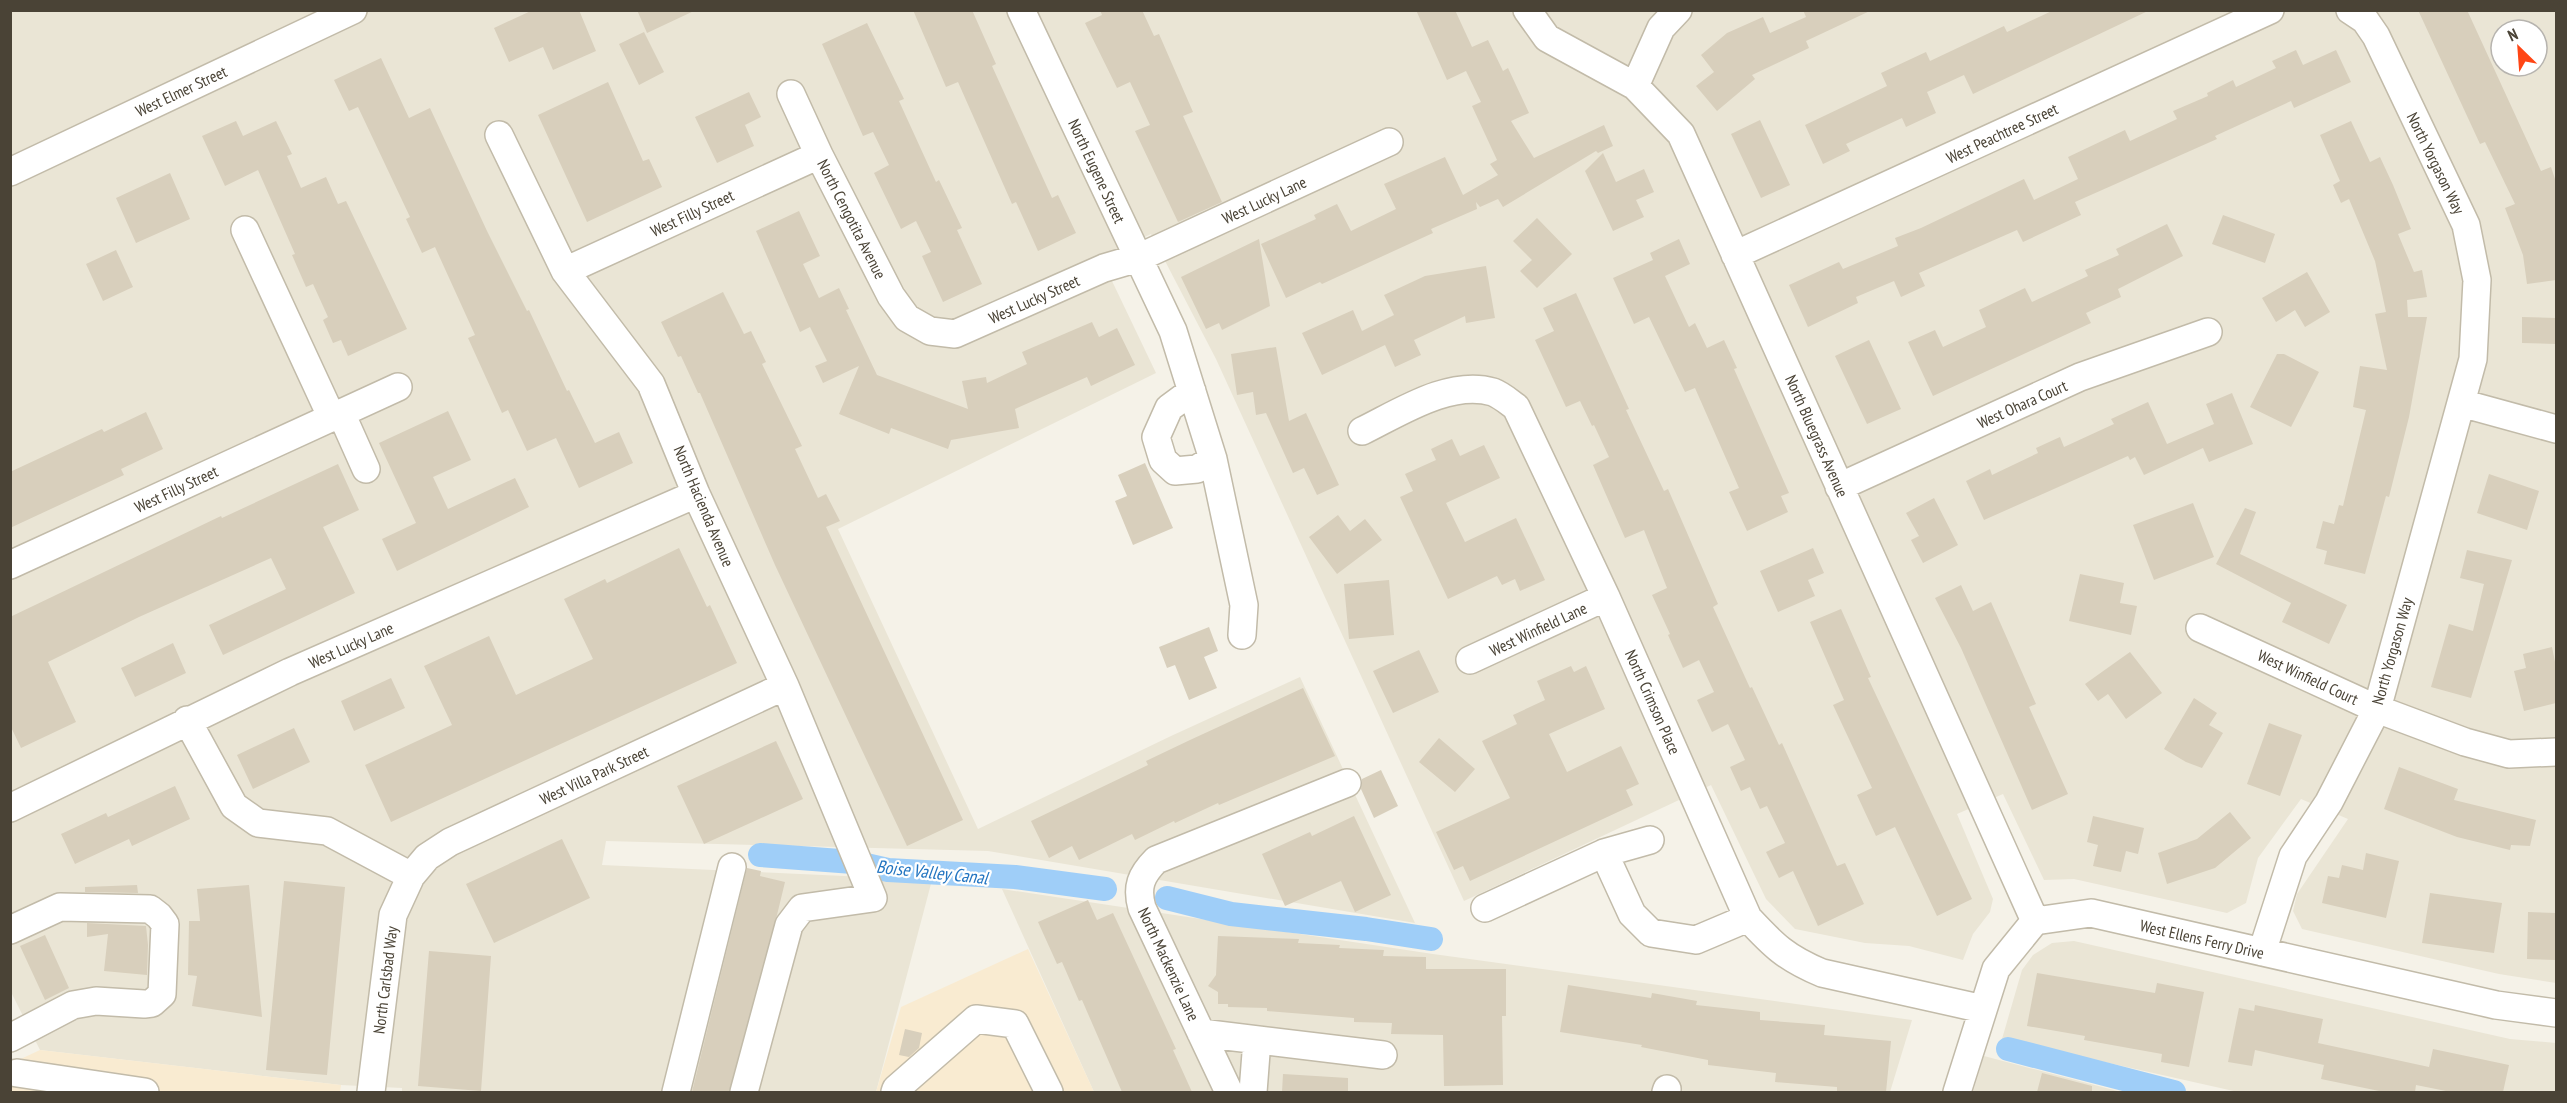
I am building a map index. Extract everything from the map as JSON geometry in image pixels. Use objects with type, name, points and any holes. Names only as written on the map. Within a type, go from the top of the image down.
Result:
[{"type":"street","name":"West Elmer Street","points":[[10,172],[352,10]]},
{"type":"street","name":"North Eugene Street","points":[[1021,10],[1173,332],[1212,459],[1244,605],[1242,635]]},
{"type":"street","name":"North Bluegrass Avenue","points":[[1527,10],[1547,38],[1635,86],[1681,134],[2035,921]]},
{"type":"street","points":[[1635,86],[1661,28],[1678,10]]},
{"type":"street","name":"West Peachtree Street","points":[[1735,255],[2270,10]]},
{"type":"street","name":"North Yorgason Way","points":[[2262,952],[2293,856],[2329,802],[2377,709],[2473,359],[2477,280],[2466,225],[2376,36],[2365,20],[2350,10]]},
{"type":"street","name":"North Cengotita Avenue","points":[[791,94],[819,155],[891,296],[907,318],[930,331]]},
{"type":"street","name":"North Hacienda Avenue","points":[[499,135],[565,271],[651,384],[696,494],[785,686],[873,898],[802,908],[789,925],[744,1092]]},
{"type":"street","name":"West Lucky Lane","points":[[1138,258],[1389,142]]},
{"type":"street","name":"West Filly Street","points":[[565,271],[819,155]]},
{"type":"street","points":[[245,230],[336,415],[366,469]]},
{"type":"street","name":"West Lucky Street","points":[[930,331],[955,334],[1104,268],[1138,258]]},
{"type":"street","name":"West Ohara Court","points":[[1839,487],[2080,377],[2208,332]]},
{"type":"street","name":"West Filly Street","points":[[10,565],[398,387]]},
{"type":"street","name":"North Crimson Place","points":[[1362,431],[1442,393],[1468,388],[1494,393],[1516,407],[1606,597],[1748,918],[1777,949],[1798,963],[1822,973],[1983,1009]]},
{"type":"street","points":[[1192,391],[1169,408],[1156,437],[1163,460],[1175,471],[1197,469],[1212,459]]},
{"type":"street","points":[[2461,403],[2556,429]]},
{"type":"street","name":"West Lucky Lane","points":[[10,808],[187,720],[301,667],[696,494]]},
{"type":"street","name":"West Winfield Lane","points":[[1470,660],[1606,597]]},
{"type":"street","name":"West Winfield Court","points":[[2200,628],[2377,709],[2465,742],[2509,754],[2556,752]]},
{"type":"street","name":"West Villa Park Street","points":[[411,876],[427,857],[450,842],[785,686]]},
{"type":"street","points":[[187,720],[234,806],[258,823],[327,831],[411,876]]},
{"type":"street","name":"North Mackenzie Lane","points":[[1229,1092],[1142,908],[1138,896],[1139,883],[1146,870],[1156,860],[1347,783]]},
{"type":"street","points":[[1485,908],[1604,853],[1650,840]]},
{"type":"street","points":[[1604,853],[1632,914],[1651,933],[1696,940],[1748,918]]},
{"type":"street","points":[[676,1092],[732,867]]},
{"type":"street","name":"North Carlsbad Way","points":[[370,1092],[393,915],[411,876]]},
{"type":"street","points":[[10,930],[60,907],[150,909],[165,924],[162,994],[152,1003],[144,1005],[96,1001],[73,1005],[10,1038]]},
{"type":"street","name":"West Ellens Ferry Drive","points":[[2035,921],[2091,913],[2496,1005],[2556,1013]]},
{"type":"street","points":[[1957,1092],[1996,969],[2035,921]]},
{"type":"street","points":[[895,1092],[976,1019],[1015,1024],[1049,1092]]},
{"type":"street","points":[[1201,1033],[1383,1055]]},
{"type":"street","points":[[1253,1092],[1257,1040]]},
{"type":"street","points":[[18,1075],[89,1089],[145,1092]]},
{"type":"shaded area","points":[[11,11],[2556,11],[2556,983],[2499,974],[2302,929],[2293,911],[2297,894],[2348,819],[2301,799],[2258,858],[2246,903],[2227,913],[2074,879],[2044,880],[2003,794],[1957,814],[1993,899],[1990,912],[1973,934],[1963,960],[1909,946],[1865,943],[1795,929],[1766,899],[1711,785],[1464,901],[1216,359],[1151,234],[1101,258],[1156,373],[838,529],[978,829],[1300,677],[1415,923],[988,851],[606,841],[602,865],[932,880],[876,1092],[402,1092],[402,1088],[341,1085],[40,1050],[11,992]]},
{"type":"shaded area","points":[[1002,889],[1433,954],[1912,1020],[1890,1092],[1094,1092]]},
{"type":"shaded area","points":[[2074,941],[2510,1039],[2556,1043],[2556,1092],[2238,1092],[2002,1039],[2022,970],[2033,955],[2052,943]]},
{"type":"shaded area","points":[[1028,949],[1094,1092],[876,1092],[901,1007]]},
{"type":"shaded area","points":[[40,1050],[341,1085],[340,1092],[11,1092],[10,1064]]},
{"type":"shaded area","points":[[1984,1056],[2121,1092],[1973,1092]]},
{"type":"building","points":[[533,10],[579,10],[596,51],[553,70],[543,47],[509,62],[494,28]]},
{"type":"building","points":[[637,10],[696,10],[647,33]]},
{"type":"building","points":[[913,10],[972,10],[996,64],[992,66],[1052,198],[1058,195],[1076,233],[1038,251],[1016,202],[1012,204],[958,82],[946,87]]},
{"type":"building","points":[[1100,10],[1142,10],[1154,36],[1159,34],[1193,112],[1183,116],[1222,202],[1178,222],[1135,131],[1150,125],[1130,82],[1117,88],[1085,23],[1102,15]]},
{"type":"building","points":[[1416,10],[1455,10],[1472,47],[1488,40],[1503,71],[1508,68],[1529,113],[1511,121],[1534,158],[1604,125],[1613,146],[1598,153],[1596,151],[1503,207],[1498,199],[1480,207],[1476,202],[1477,209],[1431,229],[1433,233],[1286,298],[1261,244],[1316,219],[1314,215],[1337,204],[1351,231],[1396,209],[1384,184],[1445,157],[1463,195],[1498,175],[1490,164],[1497,160],[1472,106],[1481,102],[1466,71],[1447,80]]},
{"type":"building","points":[[1803,10],[1872,10],[1806,41],[1809,48],[1752,75],[1755,79],[1717,111],[1696,86],[1714,72],[1701,55],[1727,33],[1763,17],[1770,33],[1806,17]]},
{"type":"building","points":[[2054,10],[2150,10],[1973,94],[1964,75],[1927,92],[1936,113],[1906,127],[1902,118],[1846,144],[1850,151],[1823,164],[1805,125],[1887,86],[1881,73],[1926,52],[1930,61],[2004,26],[2007,32]]},
{"type":"building","points":[[2418,10],[2467,10],[2489,58],[2489,78],[2498,78],[2541,171],[2551,167],[2556,182],[2556,280],[2527,284],[2523,255],[2505,208],[2515,204],[2485,142],[2480,144]]},
{"type":"building","points":[[867,23],[904,99],[899,101],[936,182],[939,180],[962,228],[957,230],[982,284],[943,302],[922,256],[931,252],[916,221],[901,229],[874,173],[889,165],[873,132],[863,136],[822,44]]},
{"type":"building","points":[[644,32],[664,72],[639,85],[619,44]]},
{"type":"building","points":[[2296,50],[2303,65],[2336,50],[2351,82],[2294,108],[2291,101],[2215,136],[2217,139],[2075,202],[2081,215],[2023,242],[2017,230],[1919,273],[1925,286],[1901,297],[1894,281],[1856,297],[1858,303],[1808,327],[1789,285],[1839,262],[1843,269],[1898,246],[1895,238],[2024,179],[2034,200],[2078,179],[2068,157],[2125,130],[2130,141],[2177,119],[2173,111],[2208,96],[2207,93],[2233,80],[2236,87],[2276,68],[2272,61]]},
{"type":"building","points":[[381,58],[409,118],[430,108],[487,231],[595,443],[619,432],[633,463],[579,488],[556,438],[527,451],[508,410],[502,413],[468,338],[475,335],[435,247],[422,253],[406,219],[410,217],[358,107],[349,111],[334,80]]},
{"type":"building","points":[[608,82],[643,161],[649,159],[662,187],[587,222],[538,115]]},
{"type":"building","points":[[749,92],[761,117],[745,125],[754,146],[717,163],[695,117]]},
{"type":"building","points":[[1760,120],[1790,185],[1761,198],[1731,134]]},
{"type":"building","points":[[236,121],[243,136],[276,121],[292,154],[287,156],[301,188],[326,177],[338,204],[346,201],[407,329],[348,356],[341,340],[333,343],[323,320],[328,317],[313,284],[306,287],[292,255],[295,254],[258,170],[225,186],[202,136]]},
{"type":"building","points":[[2351,121],[2370,162],[2380,157],[2393,185],[2411,229],[2398,234],[2414,272],[2422,270],[2427,297],[2407,300],[2408,317],[2427,317],[2409,417],[2389,497],[2386,496],[2365,574],[2324,564],[2327,551],[2316,548],[2323,521],[2334,524],[2339,505],[2343,506],[2366,410],[2353,407],[2360,366],[2387,370],[2375,314],[2386,312],[2375,261],[2349,199],[2341,203],[2333,185],[2340,181],[2320,135]]},
{"type":"building","points":[[1603,153],[1616,182],[1644,169],[1654,192],[1636,200],[1644,217],[1613,231],[1585,171]]},
{"type":"building","points":[[170,173],[190,219],[136,243],[116,198]]},
{"type":"building","points":[[799,211],[820,256],[803,264],[819,298],[839,288],[849,309],[846,310],[877,375],[968,409],[962,381],[986,377],[987,383],[1027,364],[1022,352],[1092,322],[1099,337],[1117,328],[1135,365],[1091,386],[1087,377],[1015,409],[1019,428],[951,440],[948,449],[891,428],[889,434],[839,414],[859,366],[823,383],[815,366],[827,361],[810,327],[800,332],[756,231]]},
{"type":"building","points":[[2223,215],[2275,234],[2265,263],[2212,244]]},
{"type":"building","points":[[1537,218],[1572,254],[1537,288],[1520,271],[1532,260],[1513,241]]},
{"type":"building","points":[[2167,224],[2183,256],[2118,289],[2121,297],[2086,313],[2091,323],[1933,396],[1908,342],[1935,330],[1943,347],[1986,327],[1979,310],[2025,288],[2032,302],[2088,276],[2085,270],[2119,255],[2116,249]]},
{"type":"building","points":[[1259,239],[1270,306],[1222,330],[1219,323],[1206,329],[1181,277]]},
{"type":"building","points":[[1679,239],[1690,264],[1665,276],[1689,327],[1695,323],[1707,348],[1724,340],[1737,368],[1734,369],[1789,493],[1781,496],[1788,512],[1747,531],[1729,492],[1739,488],[1695,388],[1685,392],[1649,317],[1634,324],[1613,278],[1653,260],[1650,253]]},
{"type":"building","points":[[116,250],[133,287],[103,301],[86,264]]},
{"type":"building","points":[[1486,266],[1495,318],[1466,323],[1465,316],[1414,340],[1421,355],[1395,367],[1385,345],[1322,375],[1302,333],[1353,310],[1362,331],[1394,315],[1384,295],[1425,276]]},
{"type":"building","points":[[2307,272],[2330,312],[2305,327],[2295,310],[2276,322],[2262,298]]},
{"type":"building","points":[[723,292],[744,334],[751,331],[766,362],[762,364],[802,446],[795,449],[818,498],[826,494],[840,521],[826,527],[963,820],[907,846],[775,565],[700,393],[681,356],[678,357],[661,322]]},
{"type":"building","points":[[1576,293],[1629,409],[1626,410],[1664,491],[1668,489],[1718,604],[1713,607],[1750,688],[1752,687],[1779,745],[1782,743],[1837,866],[1845,863],[1864,904],[1818,926],[1793,871],[1779,878],[1766,852],[1785,843],[1767,806],[1760,809],[1750,787],[1741,791],[1730,767],[1745,760],[1728,724],[1712,732],[1697,700],[1714,692],[1699,660],[1683,668],[1668,635],[1670,634],[1652,595],[1667,588],[1644,530],[1625,538],[1593,465],[1609,457],[1594,425],[1592,426],[1580,401],[1566,407],[1535,340],[1554,331],[1543,308]]},
{"type":"building","points":[[2522,317],[2556,318],[2556,344],[2522,343]]},
{"type":"building","points":[[1869,340],[1901,409],[1867,424],[1835,356]]},
{"type":"building","points":[[1276,347],[1289,421],[1306,413],[1339,485],[1317,495],[1304,468],[1293,473],[1266,413],[1256,415],[1253,392],[1237,395],[1231,354]]},
{"type":"building","points":[[2277,354],[2284,354],[2319,372],[2291,427],[2250,407]]},
{"type":"building","points":[[2232,393],[2253,444],[2209,462],[2203,448],[2144,475],[2135,457],[2130,460],[2128,456],[1984,520],[1966,481],[1990,469],[1992,475],[2038,453],[2036,448],[2060,437],[2064,447],[2114,424],[2111,419],[2148,402],[2167,444],[2214,424],[2206,404]]},
{"type":"building","points":[[448,411],[471,460],[433,477],[448,509],[515,478],[529,507],[397,571],[382,539],[416,523],[379,443]]},
{"type":"building","points":[[146,412],[163,449],[121,469],[124,475],[10,528],[10,472],[102,429],[104,432]]},
{"type":"building","points":[[1452,439],[1460,456],[1484,445],[1500,478],[1446,503],[1465,542],[1516,518],[1545,580],[1520,591],[1515,579],[1502,585],[1497,576],[1448,599],[1400,497],[1413,491],[1405,474],[1436,460],[1431,449]]},
{"type":"building","points":[[1145,463],[1173,528],[1133,545],[1115,501],[1127,496],[1118,475]]},
{"type":"building","points":[[338,464],[359,510],[323,527],[355,593],[223,655],[209,625],[286,589],[271,558],[139,617],[48,662],[76,722],[21,748],[10,725],[10,617],[221,516],[222,518]]},
{"type":"building","points":[[2489,474],[2539,491],[2527,530],[2477,513]]},
{"type":"building","points":[[1934,498],[1958,545],[1923,563],[1911,540],[1919,536],[1906,513]]},
{"type":"building","points":[[2193,503],[2214,557],[2154,580],[2133,525]]},
{"type":"building","points":[[2245,508],[2256,512],[2240,554],[2347,605],[2329,644],[2282,622],[2291,603],[2216,564]]},
{"type":"building","points":[[1338,515],[1350,531],[1365,519],[1382,540],[1337,574],[1309,537]]},
{"type":"building","points":[[679,548],[707,607],[710,605],[737,663],[391,822],[365,765],[452,725],[424,666],[489,636],[516,695],[593,659],[564,599],[605,579],[607,583]]},
{"type":"building","points":[[1813,548],[1824,573],[1808,580],[1815,596],[1778,612],[1760,571]]},
{"type":"building","points":[[2467,550],[2512,560],[2471,698],[2431,687],[2449,624],[2473,631],[2484,584],[2460,578]]},
{"type":"building","points":[[2080,574],[2124,583],[2120,603],[2137,606],[2131,635],[2069,621]]},
{"type":"building","points":[[1389,580],[1394,635],[1349,639],[1344,584]]},
{"type":"building","points":[[1961,585],[1973,611],[1991,602],[2036,704],[2029,707],[2068,794],[2032,810],[1961,648],[1935,598]]},
{"type":"building","points":[[1841,609],[1871,677],[1868,678],[1972,899],[1937,916],[1895,827],[1876,836],[1857,795],[1872,788],[1833,705],[1844,700],[1810,622]]},
{"type":"building","points":[[1209,627],[1218,651],[1204,657],[1217,688],[1189,700],[1175,665],[1167,668],[1159,647]]},
{"type":"building","points":[[173,643],[186,673],[135,697],[121,668]]},
{"type":"building","points":[[2552,647],[2556,667],[2556,703],[2524,711],[2514,671],[2526,668],[2523,654]]},
{"type":"building","points":[[1419,650],[1439,692],[1393,713],[1373,671]]},
{"type":"building","points":[[2130,652],[2162,693],[2126,719],[2108,694],[2098,701],[2085,684]]},
{"type":"building","points":[[1571,666],[1574,672],[1586,666],[1605,709],[1549,734],[1567,772],[1621,746],[1639,784],[1626,790],[1633,805],[1470,881],[1463,866],[1454,870],[1436,832],[1510,798],[1482,741],[1517,724],[1513,715],[1545,700],[1537,681]]},
{"type":"building","points":[[391,678],[405,708],[354,731],[341,701]]},
{"type":"building","points":[[1303,688],[1335,756],[1219,805],[1218,803],[1175,823],[1174,821],[1135,840],[1132,834],[1079,860],[1072,846],[1049,858],[1031,821],[1148,765],[1146,761]]},
{"type":"building","points":[[2194,698],[2217,713],[2209,725],[2223,733],[2202,768],[2164,749]]},
{"type":"building","points":[[2269,723],[2302,735],[2280,796],[2247,784]]},
{"type":"building","points":[[294,728],[310,762],[253,789],[237,755]]},
{"type":"building","points":[[1439,738],[1475,769],[1455,792],[1419,762]]},
{"type":"building","points":[[776,741],[803,799],[704,844],[677,786]]},
{"type":"building","points":[[2399,767],[2458,789],[2454,800],[2536,820],[2530,846],[2511,845],[2510,850],[2457,837],[2384,809]]},
{"type":"building","points":[[1381,770],[1398,806],[1374,818],[1361,789],[1362,779]]},
{"type":"building","points":[[175,786],[190,819],[132,846],[129,839],[75,864],[61,834],[106,813],[108,817]]},
{"type":"building","points":[[2230,812],[2251,838],[2215,868],[2167,884],[2158,853],[2197,839]]},
{"type":"building","points":[[1354,816],[1391,895],[1355,912],[1341,881],[1285,906],[1262,854],[1310,832],[1312,836]]},
{"type":"building","points":[[2093,816],[2144,828],[2138,854],[2126,851],[2121,872],[2093,866],[2098,845],[2087,842]]},
{"type":"building","points":[[562,839],[590,898],[494,943],[466,884]]},
{"type":"building","points":[[2366,853],[2399,861],[2386,918],[2322,903],[2328,876],[2339,878],[2342,865],[2363,870]]},
{"type":"building","points":[[747,868],[761,871],[760,876],[785,882],[777,915],[729,1092],[692,1092]]},
{"type":"building","points":[[284,881],[345,887],[327,1075],[266,1070]]},
{"type":"building","points":[[137,885],[138,893],[85,892],[85,887]]},
{"type":"building","points":[[249,885],[262,1017],[192,1006],[197,976],[188,975],[189,921],[200,921],[197,889]]},
{"type":"building","points":[[2430,893],[2502,903],[2494,953],[2422,943]]},
{"type":"building","points":[[1088,900],[1097,920],[1113,913],[1176,1049],[1173,1050],[1192,1092],[1122,1092],[1082,1000],[1079,1001],[1062,962],[1057,964],[1038,922]]},
{"type":"building","points":[[2528,912],[2556,913],[2556,960],[2527,959]]},
{"type":"building","points":[[87,923],[146,926],[147,975],[104,971],[108,934],[87,937]]},
{"type":"building","points":[[45,935],[69,988],[45,1000],[20,946]]},
{"type":"building","points":[[1218,936],[1299,939],[1298,943],[1384,950],[1383,956],[1426,957],[1426,969],[1506,969],[1506,1016],[1502,1016],[1503,1085],[1444,1086],[1443,1035],[1391,1034],[1392,1023],[1354,1022],[1354,1018],[1267,1011],[1267,1008],[1228,1007],[1228,1004],[1218,1004],[1218,992],[1208,986],[1216,975]]},
{"type":"building","points":[[429,951],[491,956],[481,1091],[418,1086]]},
{"type":"building","points":[[2037,973],[2155,993],[2157,983],[2204,992],[2189,1067],[2161,1062],[2162,1054],[2084,1040],[2085,1036],[2027,1026]]},
{"type":"building","points":[[1568,985],[1651,998],[1652,993],[1697,1001],[1696,1005],[1760,1012],[1760,1020],[1825,1025],[1824,1035],[1891,1041],[1886,1092],[1837,1091],[1837,1087],[1775,1082],[1776,1073],[1708,1065],[1708,1060],[1641,1047],[1642,1045],[1560,1032]]},
{"type":"building","points":[[2255,1005],[2323,1019],[2318,1043],[2429,1067],[2433,1049],[2509,1065],[2503,1092],[2451,1092],[2416,1085],[2415,1092],[2384,1092],[2321,1079],[2324,1065],[2255,1050],[2252,1066],[2228,1062],[2239,1008],[2254,1011]]},
{"type":"building","points":[[905,1029],[922,1033],[919,1048],[909,1057],[899,1055]]},
{"type":"building","points":[[2042,1073],[2092,1086],[2092,1092],[2037,1092]]},
{"type":"building","points":[[1283,1074],[1348,1078],[1348,1092],[1282,1092]]},
{"type":"waterway","name":"Boise Valley Canal","points":[[760,855],[853,862],[888,870],[1015,877],[1105,889]]},
{"type":"waterway","name":"Boise Valley Canal","points":[[1167,898],[1231,914],[1366,929],[1431,939]]},
{"type":"waterway","name":"Boise Valley Canal","points":[[2008,1049],[2174,1092]]}]
